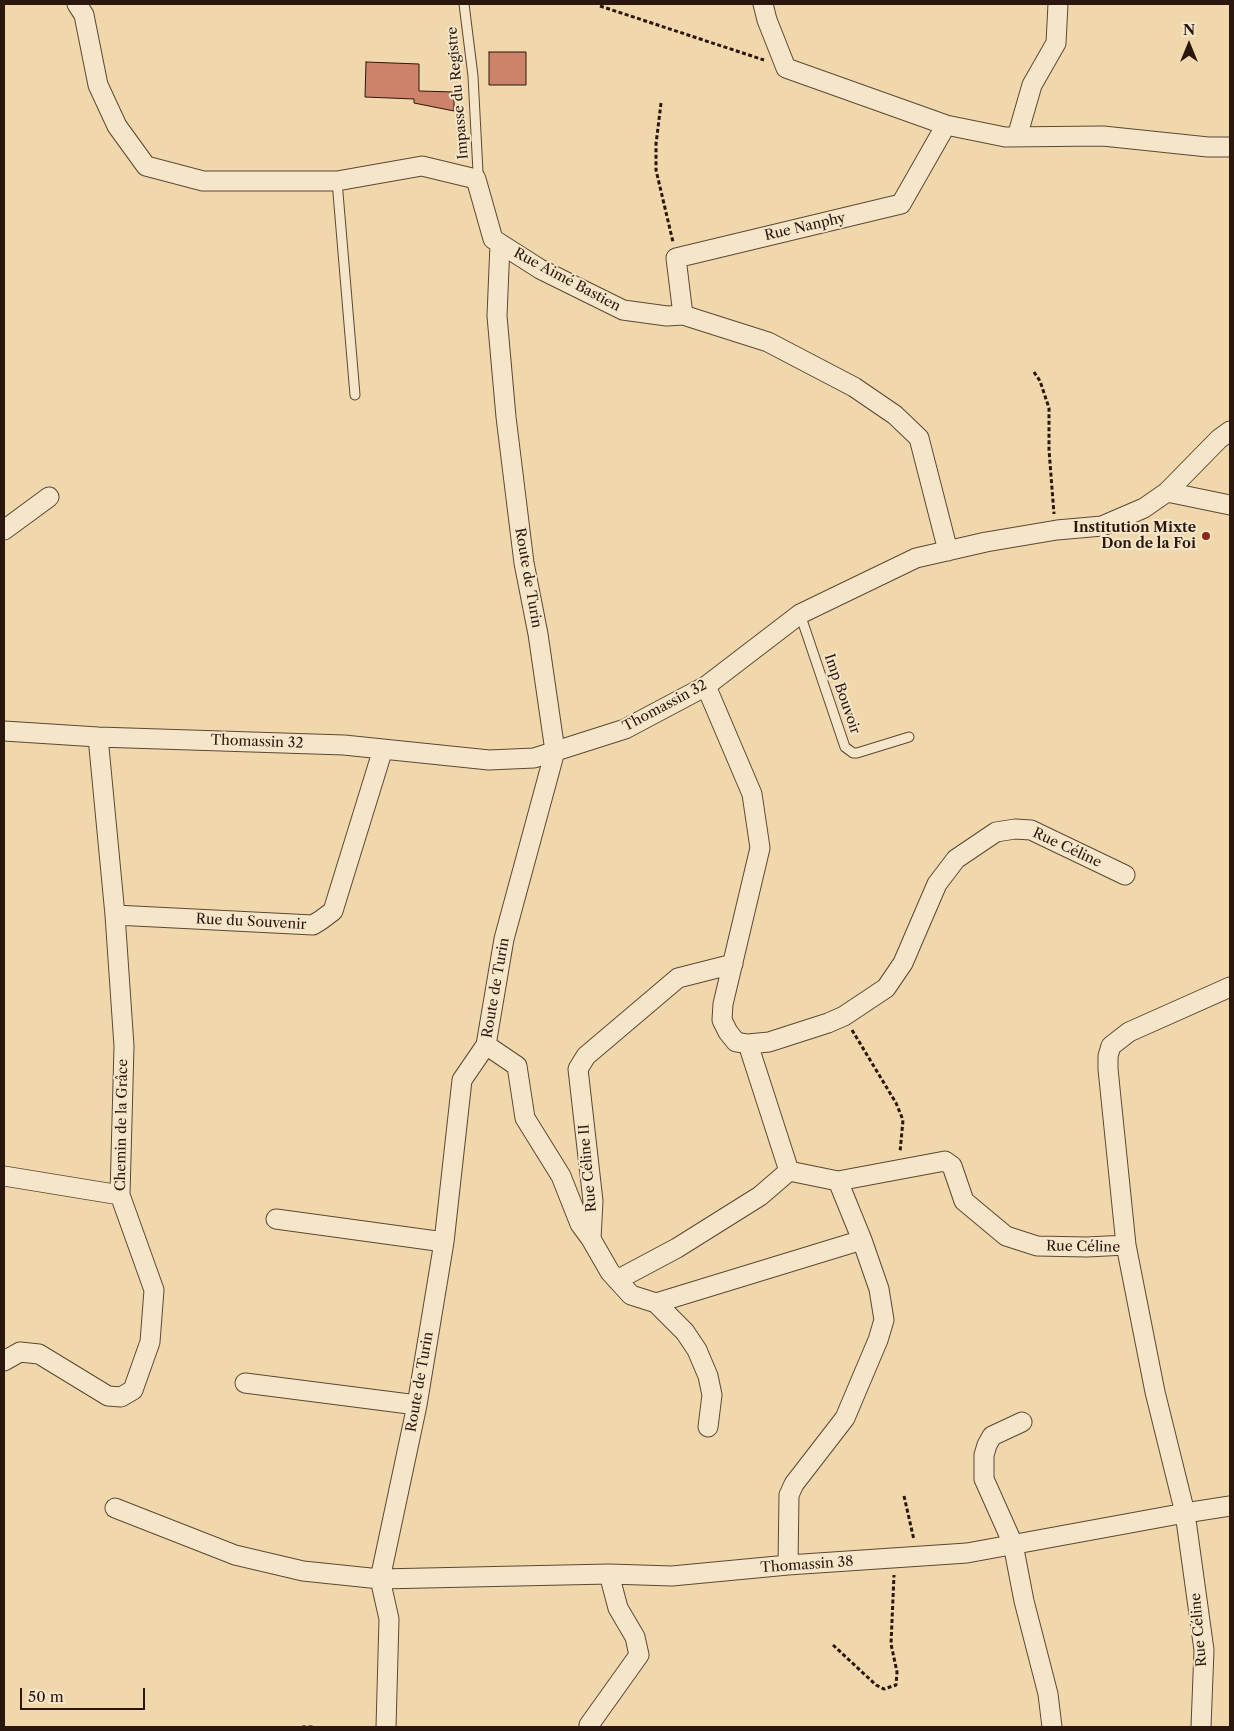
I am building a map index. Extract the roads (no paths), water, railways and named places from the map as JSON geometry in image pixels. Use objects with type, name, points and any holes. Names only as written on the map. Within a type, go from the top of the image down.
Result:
[{"type":"street","points":[[77,4],[84,15],[98,85],[117,126],[146,166],[203,181],[336,181],[422,166],[476,179]]},
{"type":"street","points":[[763,4],[767,20],[786,68],[946,125],[1005,137],[1102,136],[1208,147],[1230,147]]},
{"type":"street","points":[[1017,137],[1032,85],[1056,44],[1058,4]]},
{"type":"street","name":"Rue Nanphy","points":[[683,315],[676,258],[901,204],[946,125]]},
{"type":"street","name":"Rue Aimé Bastien","points":[[476,179],[492,239],[540,269],[623,310],[667,316],[683,315],[768,342],[854,387],[895,415],[919,438],[948,551]]},
{"type":"street","name":"Route de Turin","points":[[386,1727],[389,1619],[380,1579],[416,1405],[444,1242],[462,1080],[486,1045],[504,939],[555,750],[538,634],[524,563],[505,408],[496,316],[500,244]]},
{"type":"street","name":"Thomassin 32","points":[[5,726],[98,737],[344,745],[489,760],[534,758],[625,729],[706,686],[800,614],[916,558],[986,542],[1057,530],[1102,526],[1144,508],[1168,492],[1219,439],[1230,431]]},
{"type":"street","points":[[1168,492],[1230,505]]},
{"type":"street","points":[[4,530],[49,497]]},
{"type":"street","points":[[617,1280],[677,1248],[760,1196],[789,1171],[748,1044],[736,1042],[722,1020],[723,1004],[760,848],[752,794],[706,686]]},
{"type":"street","name":"Chemin de la Grâce","points":[[4,1361],[20,1352],[39,1354],[108,1396],[121,1397],[133,1390],[150,1342],[154,1290],[120,1195],[124,1046],[115,915],[98,737]]},
{"type":"street","name":"Rue du Souvenir","points":[[115,915],[313,925],[333,911],[383,749]]},
{"type":"street","name":"Rue Céline","points":[[748,1044],[768,1042],[800,1033],[844,1016],[886,988],[903,964],[937,884],[956,858],[996,832],[1015,829],[1031,830],[1124,875]]},
{"type":"street","name":"Rue Céline II","points":[[590,1239],[594,1201],[578,1069],[586,1056],[678,978],[733,964]]},
{"type":"street","points":[[1126,1245],[1108,1069],[1108,1056],[1111,1046],[1129,1032],[1230,987]]},
{"type":"street","points":[[486,1045],[518,1066],[525,1118],[561,1176],[580,1224],[610,1272],[631,1295],[656,1303],[685,1332],[696,1350],[708,1376],[712,1395],[708,1426]]},
{"type":"street","name":"Rue Céline","points":[[789,1171],[838,1181],[945,1161],[952,1166],[964,1200],[1006,1236],[1037,1246],[1087,1248],[1126,1245],[1155,1392],[1185,1512],[1204,1650],[1201,1727]]},
{"type":"street","points":[[4,1176],[120,1195]]},
{"type":"street","points":[[788,1565],[790,1495],[794,1484],[845,1418],[878,1340],[884,1320],[879,1289],[838,1181]]},
{"type":"street","points":[[276,1219],[444,1242]]},
{"type":"street","points":[[656,1303],[862,1240]]},
{"type":"street","points":[[245,1384],[416,1405]]},
{"type":"street","points":[[1022,1422],[992,1436],[984,1455],[984,1479],[1013,1544],[1024,1601],[1048,1694],[1052,1727]]},
{"type":"street","name":"Thomassin 38","points":[[115,1508],[235,1555],[303,1571],[380,1579],[609,1574],[672,1576],[788,1565],[968,1553],[1185,1512],[1230,1506]]},
{"type":"street","points":[[590,1725],[639,1655],[635,1637],[618,1608],[609,1574]]},
{"type":"lane","name":"Impasse du Registre","points":[[464,4],[473,76],[478,172],[476,179]]},
{"type":"lane","points":[[336,181],[354,396]]},
{"type":"lane","name":"Imp Bouvoir","points":[[800,614],[845,747],[853,753],[857,753],[909,737]]},
{"type":"place","name":"Institution Mixte Don de la Foi","points":[[1206,536]]}]
